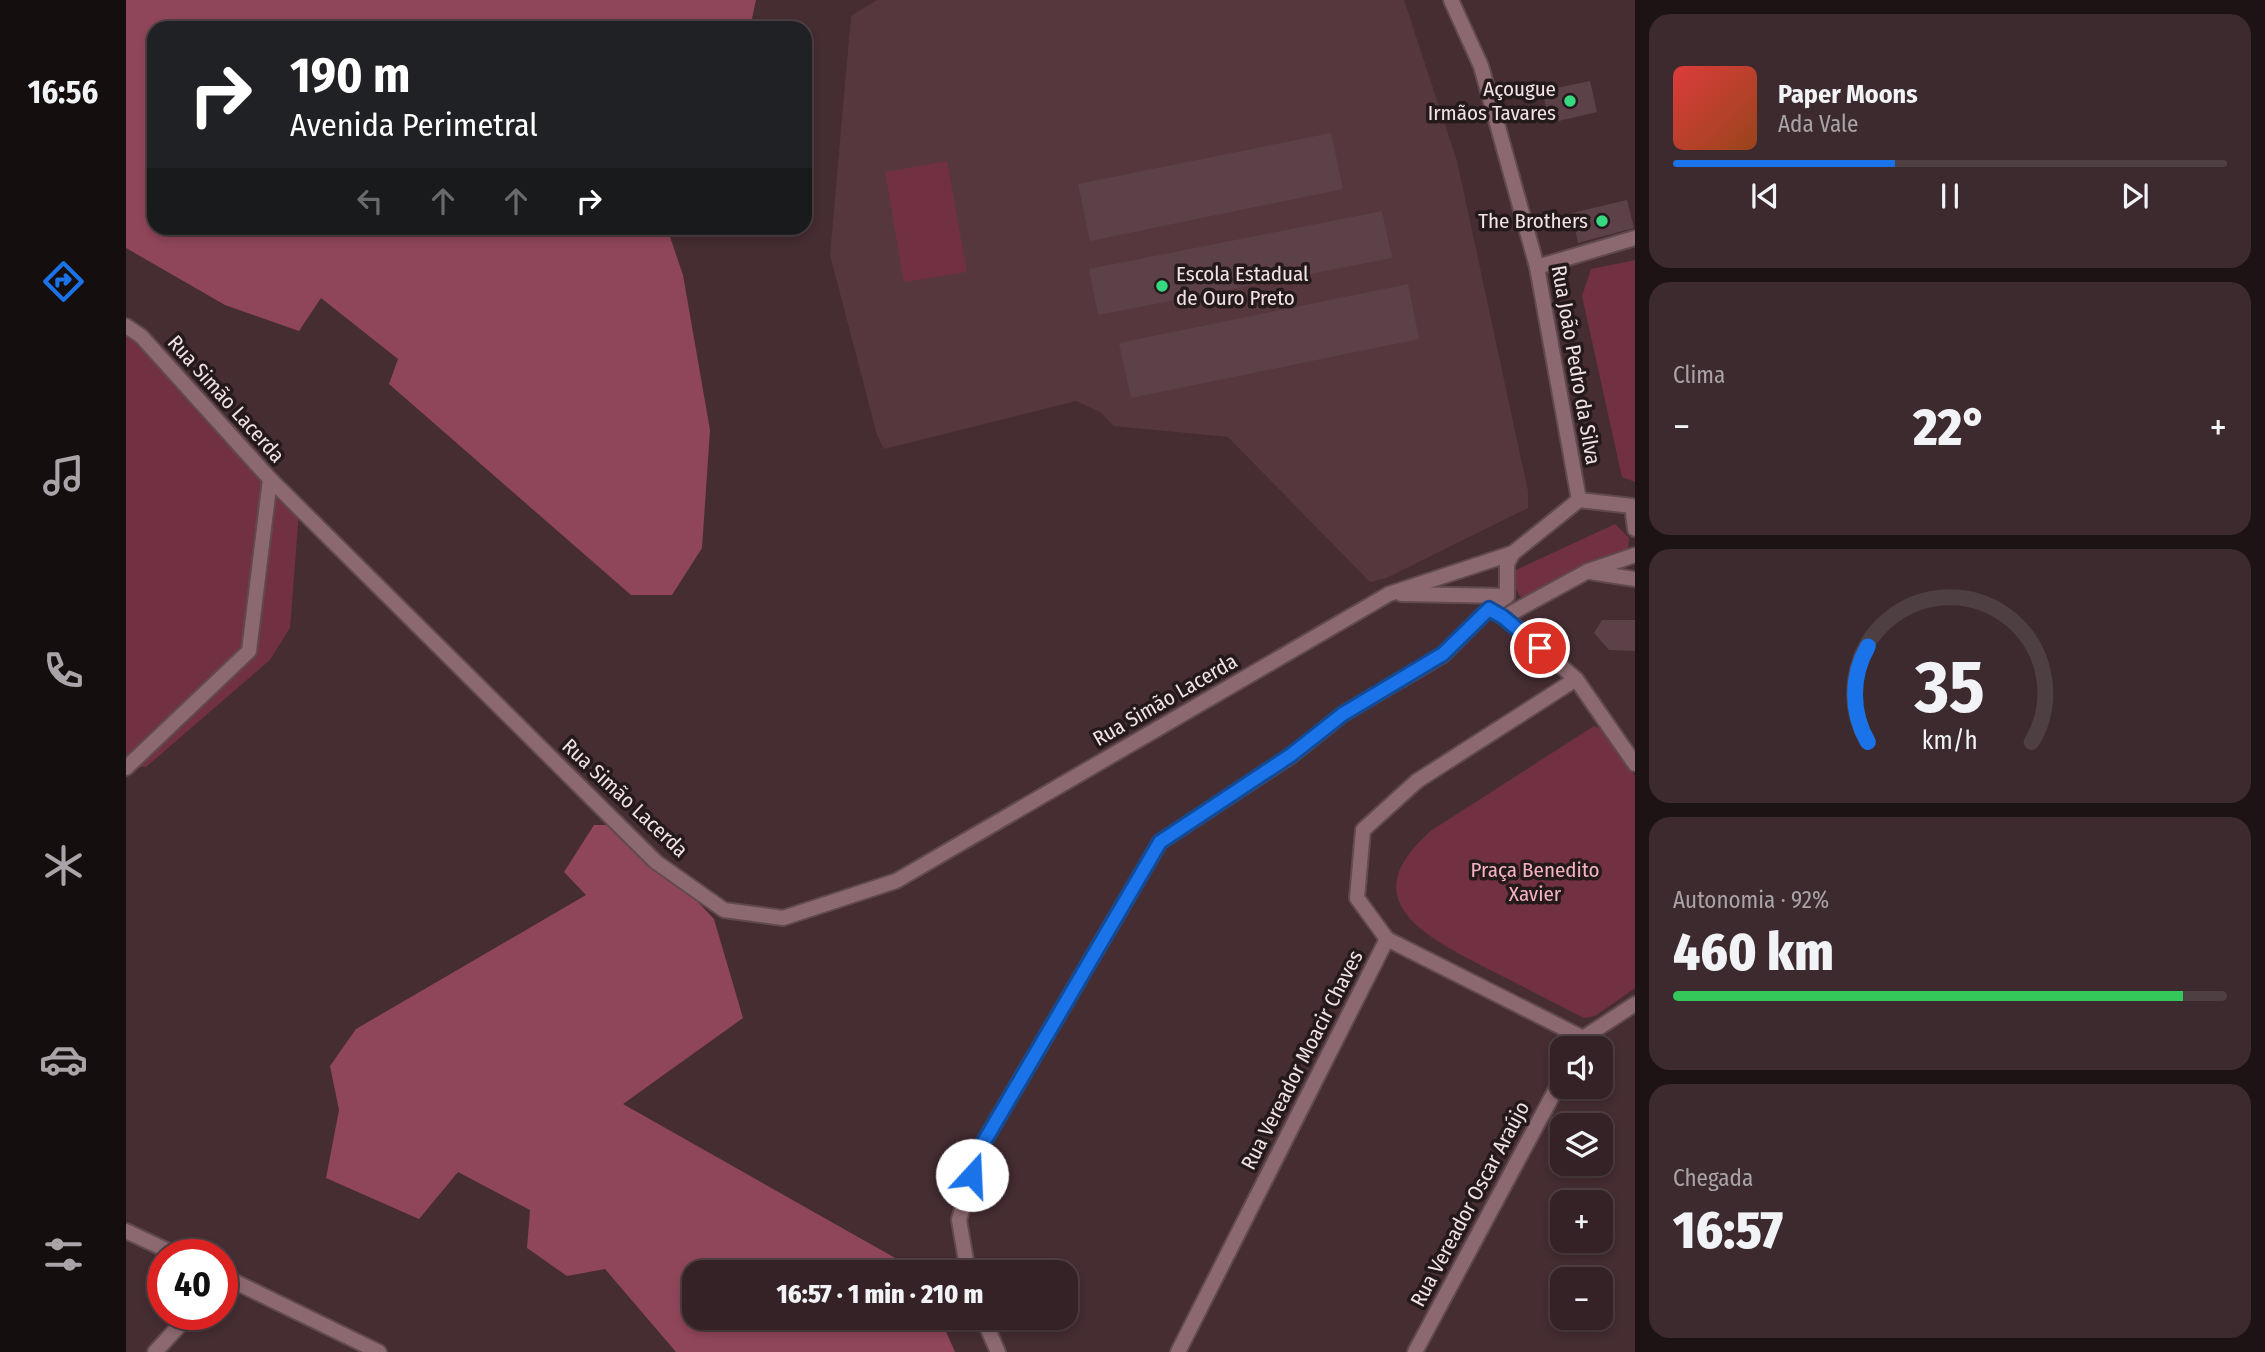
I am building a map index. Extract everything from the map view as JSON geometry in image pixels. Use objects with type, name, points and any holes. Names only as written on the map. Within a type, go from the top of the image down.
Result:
[{"type":"street","name":"Rua João Pedro da Silva","points":[[1451,0],[1481,66],[1537,267],[1579,500]]},
{"type":"street","points":[[1537,267],[1635,238]]},
{"type":"street","name":"Rua Simão Lacerda","points":[[126,326],[141,336],[270,479],[656,862],[724,910],[783,918],[896,881],[1390,594],[1513,553]]},
{"type":"street","points":[[126,768],[249,651],[270,479]]},
{"type":"street","points":[[1507,596],[1507,564],[1513,553],[1579,500],[1633,504],[1635,529]]},
{"type":"street","points":[[1503,617],[1588,571],[1635,555]]},
{"type":"street","points":[[1588,571],[1635,579]]},
{"type":"street","points":[[1390,594],[1507,596]]},
{"type":"street","points":[[966,1260],[959,1220],[978,1152],[1160,842],[1291,755],[1343,714],[1443,654],[1489,609],[1507,596]]},
{"type":"street","points":[[1489,609],[1503,617],[1576,679],[1635,764]]},
{"type":"street","name":"Rua Vereador Moacir Chaves","points":[[1178,1352],[1387,939],[1357,898],[1363,830],[1417,781],[1501,730],[1576,679]]},
{"type":"street","points":[[1387,939],[1568,1036]]},
{"type":"street","points":[[1591,1036],[1635,1004]]},
{"type":"street","name":"Rua Vereador Oscar Araújo","points":[[1415,1352],[1551,1099]]},
{"type":"street","points":[[126,1231],[147,1241]]},
{"type":"street","points":[[238,1285],[379,1352]]},
{"type":"street","points":[[155,1352],[175,1330]]},
{"type":"street","points":[[989,1330],[999,1352]]},
{"type":"shaded area","points":[[126,0],[756,0],[752,21],[147,21],[147,235],[669,235],[683,275],[710,430],[702,548],[672,595],[631,595],[389,384],[398,359],[321,298],[299,331],[225,305],[126,248]]},
{"type":"shaded area","name":"Escola Estadual de Ouro Preto","points":[[877,0],[1404,0],[1457,161],[1528,491],[1528,508],[1386,578],[1370,582],[1228,437],[1114,426],[1100,412],[1076,401],[884,449],[877,435],[830,255],[851,16]]},
{"type":"shaded area","points":[[594,825],[625,825],[714,919],[743,1018],[623,1104],[899,1260],[682,1260],[682,1330],[945,1330],[955,1352],[676,1352],[605,1269],[567,1276],[527,1248],[530,1210],[458,1172],[419,1219],[326,1178],[339,1110],[330,1066],[356,1029],[586,895],[564,872]]},
{"type":"green space","points":[[947,161],[967,272],[904,282],[885,172]]},
{"type":"green space","points":[[1635,260],[1635,482],[1622,477],[1582,296],[1591,269]]},
{"type":"green space","points":[[126,331],[274,473],[299,512],[290,628],[270,660],[146,767],[130,765],[126,761]]},
{"type":"green space","points":[[1615,524],[1629,538],[1628,552],[1528,602],[1518,592],[1515,584],[1516,570]]},
{"type":"green space","name":"Praça Benedito Xavier","points":[[1594,726],[1609,733],[1635,776],[1635,988],[1595,1016],[1584,1018],[1441,943],[1421,929],[1406,913],[1397,896],[1398,877],[1409,855],[1432,830]]},
{"type":"building","name":"Açougue Irmãos Tavares","points":[[1590,81],[1597,112],[1550,123],[1542,91]]},
{"type":"building","points":[[1331,133],[1343,189],[1090,241],[1078,184]]},
{"type":"building","name":"The Brothers","points":[[1627,200],[1634,228],[1578,243],[1572,213]]},
{"type":"building","points":[[1382,211],[1392,258],[1098,315],[1089,269]]},
{"type":"building","points":[[1408,284],[1419,339],[1131,398],[1119,343]]},
{"type":"building","points":[[1602,620],[1635,620],[1635,651],[1609,650],[1594,633]]},
{"type":"place","name":"Açougue Irmãos Tavares","points":[[1570,101]]},
{"type":"place","name":"The Brothers","points":[[1602,221]]},
{"type":"place","name":"Escola Estadual de Ouro Preto","points":[[1162,286]]},
{"type":"route","points":[[972,1175],[978,1152],[1160,842],[1291,755],[1343,714],[1443,654],[1489,609],[1503,617],[1540,648]]}]
